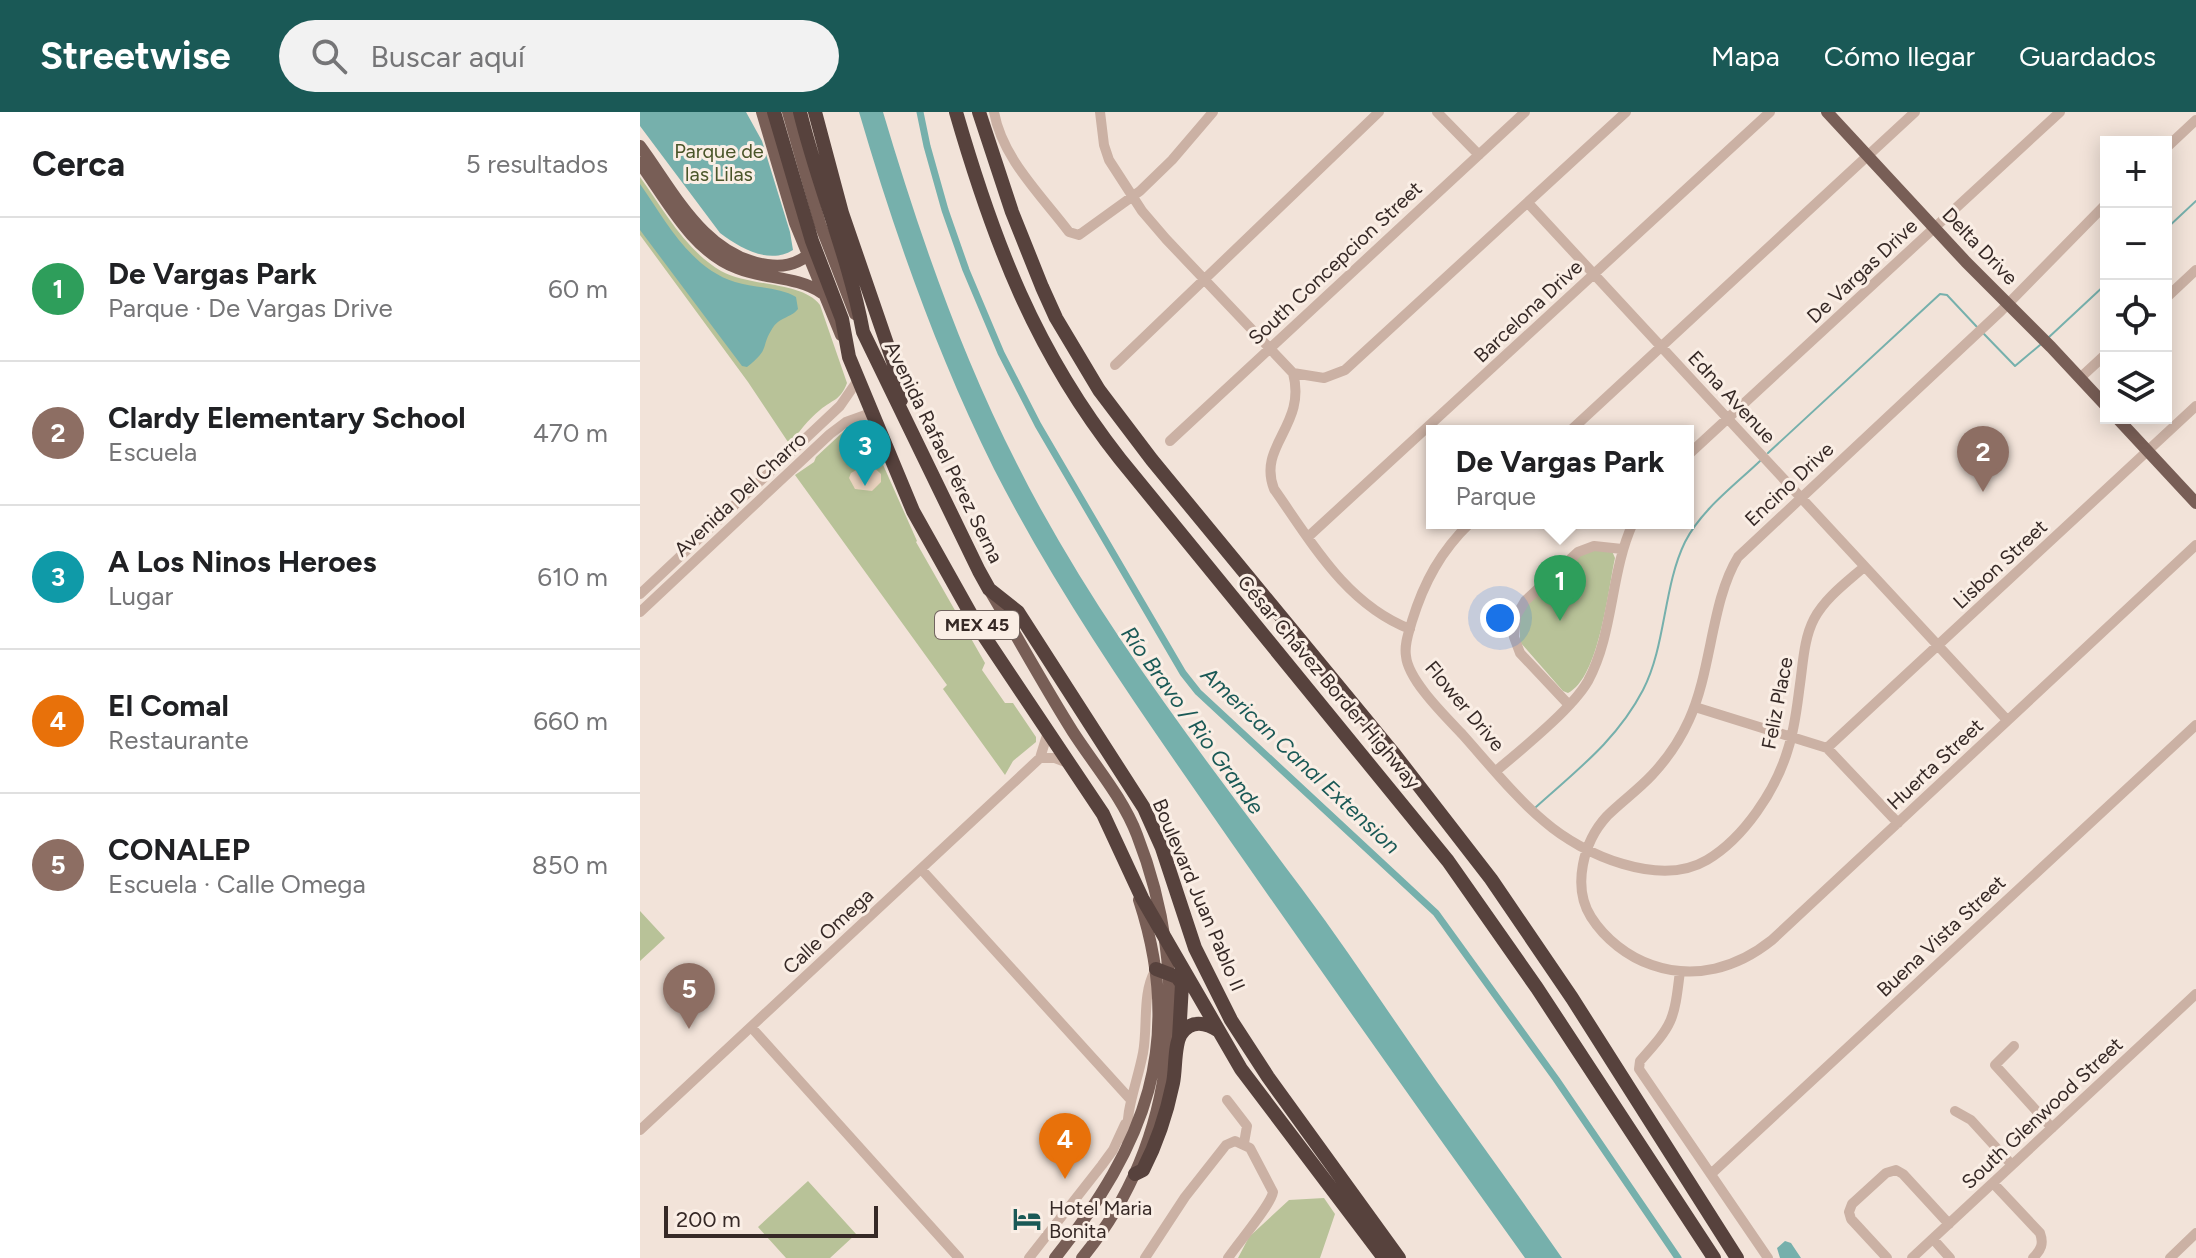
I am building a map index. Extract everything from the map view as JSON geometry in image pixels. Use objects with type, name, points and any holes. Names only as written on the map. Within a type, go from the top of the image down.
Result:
[{"type":"highway","points":[[774,112],[812,241],[842,319],[849,357]]},
{"type":"highway","name":"Avenida Rafael Pérez Serna","points":[[800,112],[855,290],[863,332],[989,589]]},
{"type":"highway","points":[[815,112],[842,213],[895,367],[903,416]]},
{"type":"highway","name":"César Chávez Border Highway","points":[[956,112],[989,220],[1014,284],[1035,329],[1079,403],[1120,459],[1448,861],[1537,988],[1712,1258]]},
{"type":"highway","name":"César Chávez Border Highway","points":[[979,112],[1012,212],[1042,287],[1056,318],[1099,390],[1152,460],[1445,817],[1532,937],[1737,1258]]},
{"type":"highway","name":"MEX 45","points":[[849,357],[904,491],[950,578],[1001,662],[1103,814],[1131,878]]},
{"type":"highway","name":"Boulevard Juan Pablo II","points":[[989,589],[1018,612],[1144,808],[1162,848],[1195,948],[1247,1046],[1399,1258]]},
{"type":"highway","name":"Boulevard Juan Pablo II","points":[[1131,878],[1241,1069],[1384,1258]]},
{"type":"highway","points":[[1135,1174],[1143,1170],[1158,1134],[1173,1085],[1179,1038],[1182,984],[1177,977],[1156,969]]},
{"type":"highway","points":[[1179,1038],[1189,1027],[1198,1023],[1220,1031]]},
{"type":"highway","points":[[1709,1212],[1748,1258]]},
{"type":"main road","name":"MEX 45","points":[[762,112],[807,256],[849,357]]},
{"type":"main road","name":"MEX 45","points":[[788,112],[830,256],[863,332]]},
{"type":"main road","name":"Delta Drive","points":[[1827,112],[2100,400]]},
{"type":"main road","points":[[640,146],[697,225],[723,249],[772,266],[792,265],[807,256]]},
{"type":"main road","points":[[640,163],[690,232],[713,254],[737,268],[809,285],[822,293]]},
{"type":"main road","points":[[2122,424],[2196,503]]},
{"type":"main road","name":"MEX 45","points":[[989,589],[1137,834],[1165,933],[1170,966],[1170,1041],[1152,1126],[1135,1174],[1111,1219],[1082,1258]]},
{"type":"main road","name":"MEX 45","points":[[1055,1258],[1096,1206],[1127,1147],[1153,1071],[1160,1009],[1156,969],[1149,934],[1131,878]]},
{"type":"street","points":[[994,112],[1000,137],[1010,154],[1074,235],[1084,234],[1133,198],[1172,160],[1213,112]]},
{"type":"street","points":[[1100,112],[1109,160],[1133,198],[1157,230],[1293,373],[1297,394],[1295,410],[1272,456],[1270,473],[1274,489],[1360,601],[1389,620],[1410,629]]},
{"type":"street","points":[[1115,365],[1379,112]]},
{"type":"street","points":[[1437,112],[1479,155]]},
{"type":"street","name":"South Concepcion Street","points":[[1170,441],[1525,112]]},
{"type":"street","points":[[1293,373],[1324,378],[1345,370],[1626,112]]},
{"type":"street","name":"Barcelona Drive","points":[[1430,425],[1770,112]]},
{"type":"street","points":[[1576,425],[1915,112]]},
{"type":"street","name":"De Vargas Drive","points":[[1694,450],[2060,112]]},
{"type":"street","points":[[2172,143],[2196,121],[2187,112]]},
{"type":"street","name":"Edna Avenue","points":[[1528,203],[2007,720]]},
{"type":"street","name":"Encino Drive","points":[[1589,849],[1607,817],[1650,778],[1668,755],[1695,707],[1732,567],[1744,550],[2008,303],[2102,208]]},
{"type":"street","points":[[2172,292],[2196,270]]},
{"type":"street","points":[[2080,378],[2100,360]]},
{"type":"street","name":"Avenida Del Charro","points":[[640,594],[840,406],[858,380]]},
{"type":"street","name":"Lisbon Street","points":[[1827,748],[2196,406]]},
{"type":"street","name":"Avenida Del Charro","points":[[640,612],[830,434],[846,422],[871,413]]},
{"type":"street","name":"Barcelona Drive","points":[[1309,536],[1426,428]]},
{"type":"street","name":"Flower Drive","points":[[1465,529],[1436,563],[1422,591],[1405,648],[1409,668],[1442,712],[1548,825],[1589,849]]},
{"type":"street","points":[[1496,771],[1569,705],[1587,683],[1599,654],[1622,549],[1630,529]]},
{"type":"street","name":"Huerta Street","points":[[1680,971],[1723,967],[1759,951],[2196,545]]},
{"type":"street","points":[[1569,705],[1520,653],[1514,637],[1516,616],[1525,601],[1578,552],[1594,546],[1622,549]]},
{"type":"street","name":"Feliz Place","points":[[1589,849],[1654,872],[1684,869],[1705,861],[1729,842],[1766,797],[1784,762],[1792,736],[1813,620],[1825,603],[1864,567]]},
{"type":"street","points":[[1695,707],[1827,748],[1898,823]]},
{"type":"street","name":"Buena Vista Street","points":[[1711,1174],[2196,725]]},
{"type":"street","points":[[1048,732],[1040,758],[1055,758],[1072,765]]},
{"type":"street","name":"Calle Omega","points":[[640,1130],[1040,758]]},
{"type":"street","points":[[1589,849],[1580,879],[1581,891],[1594,922],[1629,954],[1652,965],[1680,971],[1676,1006],[1670,1025],[1642,1058],[1639,1069],[1768,1258]]},
{"type":"street","points":[[921,869],[1130,1099]]},
{"type":"street","points":[[1127,1147],[1126,1122],[1143,1052],[1149,987],[1156,969]]},
{"type":"street","name":"South Glenwood Street","points":[[1912,1258],[2196,994]]},
{"type":"street","points":[[751,1027],[959,1258]]},
{"type":"street","points":[[2014,1046],[1995,1065],[2052,1128]]},
{"type":"street","points":[[1227,1100],[1247,1126],[1244,1143]]},
{"type":"street","points":[[1955,1111],[1971,1120],[2012,1165]]},
{"type":"street","points":[[1029,1258],[1113,1150],[1126,1122]]},
{"type":"street","points":[[1145,1258],[1185,1197],[1226,1145],[1235,1141],[1250,1148],[1272,1188],[1272,1199],[1228,1258]]},
{"type":"street","points":[[1887,1258],[1851,1219],[1849,1212],[1852,1204],[1887,1172],[1896,1170],[1903,1174],[1949,1224]]},
{"type":"street","points":[[1993,1183],[2040,1233],[2043,1242],[2033,1258]]},
{"type":"street","points":[[2170,1258],[2196,1233]]},
{"type":"street","points":[[1933,1239],[1950,1258]]},
{"type":"green space","points":[[640,177],[676,228],[708,262],[733,276],[801,292],[820,305],[847,383],[839,397],[812,418],[790,445],[748,382],[640,235]]},
{"type":"green space","points":[[855,426],[868,431],[916,542],[985,663],[982,670],[1005,703],[1013,703],[1036,737],[1036,742],[1013,761],[1005,775],[943,689],[947,685],[795,475],[814,462],[843,432]]},
{"type":"green space","points":[[1590,550],[1612,551],[1615,558],[1595,652],[1579,684],[1568,693],[1520,642],[1520,618],[1526,606]]},
{"type":"green space","points":[[640,911],[665,938],[640,961]]},
{"type":"green space","points":[[808,1181],[856,1234],[830,1258],[786,1258],[758,1227]]},
{"type":"green space","points":[[1324,1198],[1335,1214],[1320,1258],[1238,1258],[1249,1237],[1289,1200]]},
{"type":"shaded area","points":[[869,463],[881,474],[881,482],[872,491],[855,489],[849,478],[851,473]]},
{"type":"water","name":"Parque de las Lilas","points":[[640,112],[746,112],[762,141],[793,250],[774,256],[755,253],[720,233],[640,126]]},
{"type":"water","points":[[859,112],[883,112],[926,247],[977,379],[1017,464],[1080,576],[1150,682],[1319,913],[1562,1258],[1525,1258],[1231,842],[1047,566],[994,469],[954,382],[887,204]]},
{"type":"water","points":[[640,184],[680,242],[705,266],[735,282],[782,291],[796,297],[798,309],[775,325],[762,352],[747,367],[742,366],[640,230]]},
{"type":"water","points":[[1785,1241],[1791,1243],[1801,1258],[1780,1258],[1777,1248]]},
{"type":"waterway","name":"American Canal Extension","points":[[920,112],[945,210],[1001,353],[1038,425],[1183,673],[1198,692],[1436,913],[1556,1079],[1678,1258]]},
{"type":"waterway","points":[[2172,223],[2196,201]]},
{"type":"waterway","points":[[2048,338],[2100,290]]},
{"type":"waterway","points":[[1768,453],[1940,294],[1947,295],[1977,327]]},
{"type":"waterway","points":[[1984,334],[2015,366],[2040,345]]},
{"type":"waterway","points":[[1694,528],[1709,509],[1760,461]]},
{"type":"waterway","points":[[1536,807],[1609,739],[1633,708],[1651,673],[1672,578],[1693,529]]},
{"type":"place","name":"A Los Ninos Heroes","points":[[865,486]]},
{"type":"place","name":"Clardy Elementary School","points":[[1983,492]]},
{"type":"place","name":"De Vargas Park","points":[[1560,621]]},
{"type":"place","name":"CONALEP","points":[[689,1029]]},
{"type":"place","name":"El Comal","points":[[1065,1179]]},
{"type":"place","name":"Hotel Maria Bonita","points":[[1027,1219]]},
{"type":"water label","name":"Río Bravo / Rio Grande","points":[[1193,720]]}]
